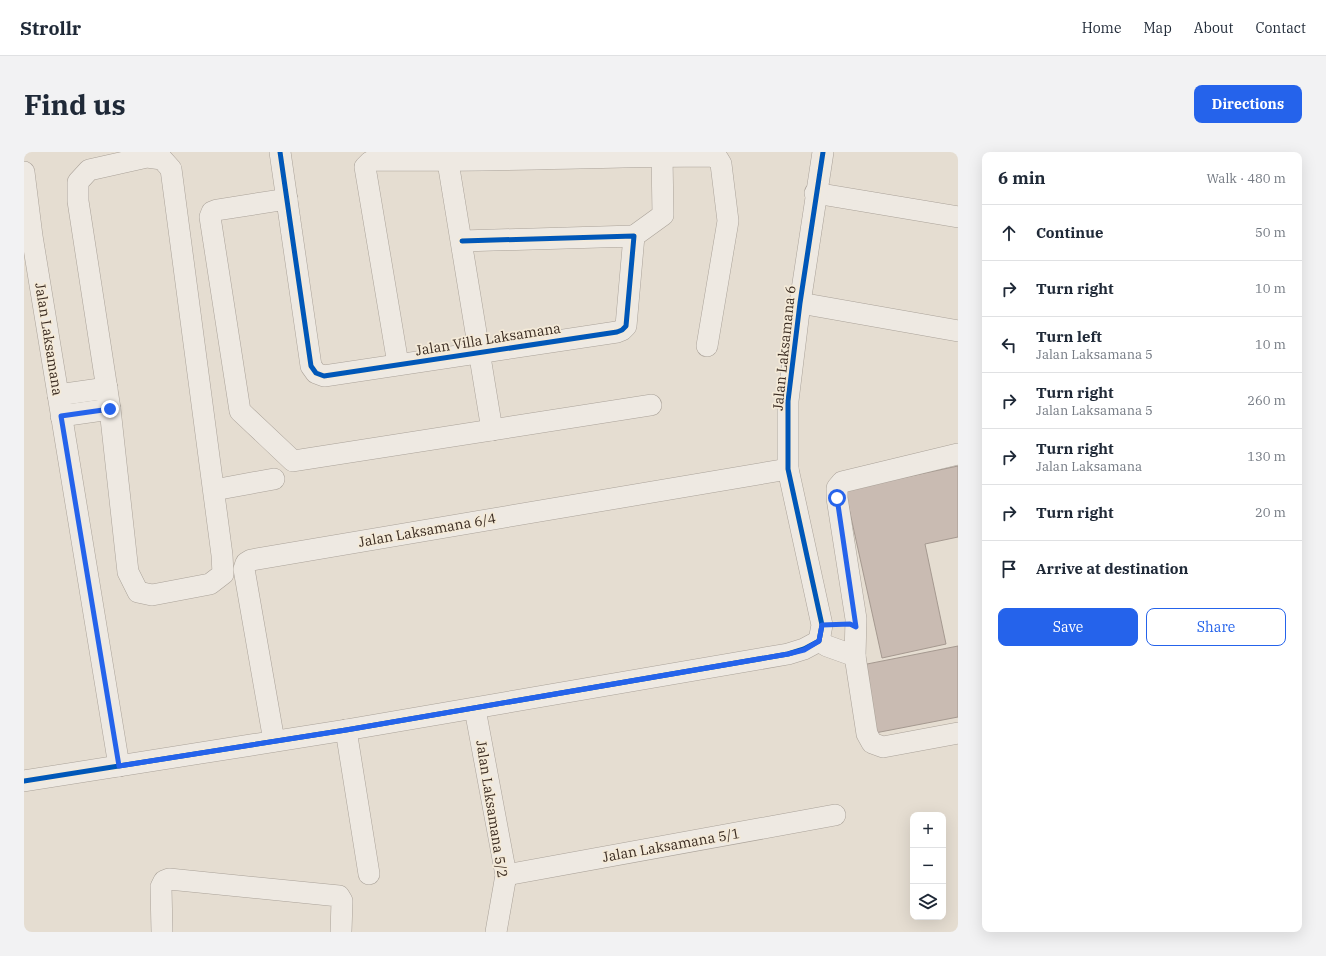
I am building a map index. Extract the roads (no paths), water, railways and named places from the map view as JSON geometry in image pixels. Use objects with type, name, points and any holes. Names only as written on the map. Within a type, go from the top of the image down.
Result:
[{"type":"street","name":"Jalan Villa Laksamana","points":[[280,152],[311,366],[316,373],[324,376],[622,330],[626,326],[634,236]]},
{"type":"street","name":"Jalan Laksamana 6","points":[[820,633],[788,469],[788,401],[815,193],[822,152]]},
{"type":"street","points":[[147,156],[162,159],[171,169],[214,490],[223,574],[210,584],[152,595],[138,592],[128,572],[110,409],[78,201],[78,182],[89,170],[147,156]]},
{"type":"street","points":[[462,241],[634,236],[663,214],[662,156]]},
{"type":"street","points":[[398,364],[366,167],[370,162],[375,160],[448,162],[662,156],[712,156],[718,159],[721,164],[728,221],[707,346]]},
{"type":"street","points":[[448,162],[492,430]]},
{"type":"street","name":"Jalan Laksamana","points":[[24,172],[28,236],[58,395],[119,766]]},
{"type":"street","points":[[815,193],[958,217]]},
{"type":"street","points":[[287,199],[217,210],[212,212],[210,217],[240,411],[293,461],[652,404]]},
{"type":"street","points":[[800,303],[958,331]]},
{"type":"street","points":[[58,395],[107,388]]},
{"type":"street","points":[[61,416],[110,409]]},
{"type":"street","points":[[958,454],[842,482],[837,488],[837,498],[856,627],[855,656],[867,734],[872,743],[883,747],[958,733]]},
{"type":"street","name":"Jalan Laksamana 6/4","points":[[274,741],[244,569],[246,563],[250,560],[788,469]]},
{"type":"street","points":[[214,490],[274,479]]},
{"type":"street","points":[[24,781],[475,709],[788,654],[804,650],[820,633],[850,624],[856,627]]},
{"type":"street","points":[[820,633],[827,646],[855,656]]},
{"type":"street","name":"Jalan Laksamana 5/2","points":[[475,709],[506,875],[496,932]]},
{"type":"street","points":[[346,730],[369,874]]},
{"type":"street","name":"Jalan Laksamana 5/1","points":[[506,875],[835,815]]},
{"type":"street","points":[[162,932],[162,887],[164,881],[169,879],[339,896],[342,901],[341,932]]}]
